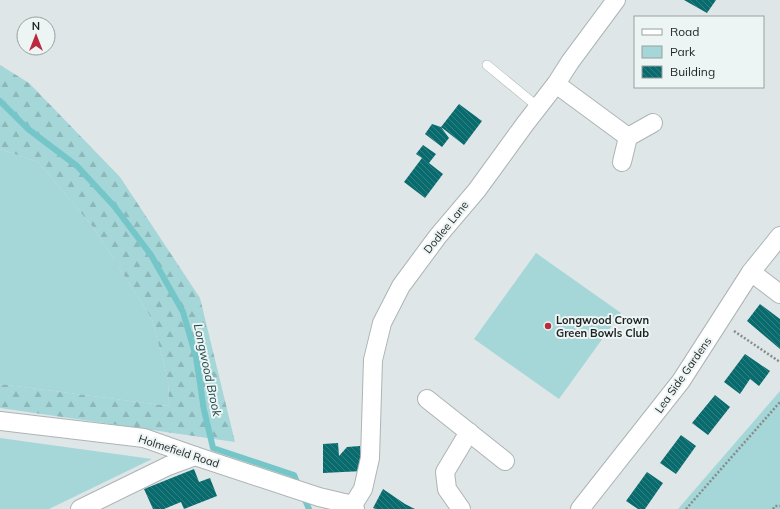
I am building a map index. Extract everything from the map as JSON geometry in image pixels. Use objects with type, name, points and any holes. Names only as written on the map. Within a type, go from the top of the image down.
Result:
[{"type":"street","name":"Dodlee Lane","points":[[354,507],[363,489],[370,458],[373,360],[382,323],[401,286],[438,236],[477,190],[616,0]]},
{"type":"street","points":[[556,84],[628,137]]},
{"type":"street","points":[[622,162],[628,137],[653,123]]},
{"type":"street","name":"Lea Side Gardens","points":[[580,509],[681,380],[752,272],[780,236]]},
{"type":"street","points":[[752,272],[780,294]]},
{"type":"street","points":[[427,399],[505,461]]},
{"type":"street","name":"Holmefield Road","points":[[0,420],[144,438],[319,498],[354,507]]},
{"type":"street","points":[[461,509],[446,490],[445,472],[469,432]]},
{"type":"street","points":[[80,509],[168,466],[195,456]]},
{"type":"lane","points":[[487,65],[538,107]]},
{"type":"path","points":[[720,320],[780,362]]},
{"type":"path","points":[[686,509],[780,402]]},
{"type":"path","points":[[772,509],[775,506],[780,506]]},
{"type":"green space","points":[[0,65],[29,83],[120,177],[200,298],[235,442],[0,408],[0,384],[169,406],[168,380],[152,319],[93,227],[38,162],[0,149]]},
{"type":"green space","points":[[0,149],[38,162],[93,227],[152,319],[168,380],[169,406],[0,384]]},
{"type":"green space","name":"Longwood Crown Green Bowls Club","points":[[536,253],[621,313],[559,399],[474,339]]},
{"type":"green space","points":[[780,391],[780,509],[678,509]]},
{"type":"green space","points":[[0,438],[152,459],[49,509],[0,509]]},
{"type":"building","points":[[684,0],[716,0],[707,13]]},
{"type":"building","points":[[459,104],[482,121],[464,145],[441,127]]},
{"type":"building","points":[[432,124],[441,127],[449,138],[442,147],[425,134]]},
{"type":"building","points":[[423,145],[436,154],[429,163],[443,174],[425,198],[404,182],[422,158],[416,154]]},
{"type":"building","points":[[760,304],[780,319],[780,349],[747,321]]},
{"type":"building","points":[[745,354],[770,371],[759,386],[750,379],[740,394],[724,382]]},
{"type":"building","points":[[715,395],[730,407],[708,435],[692,423]]},
{"type":"building","points":[[681,435],[696,446],[676,474],[660,463]]},
{"type":"building","points":[[338,443],[339,456],[347,447],[360,446],[363,471],[323,473],[323,444]]},
{"type":"building","points":[[194,469],[199,482],[210,478],[217,496],[184,509],[181,502],[164,509],[153,509],[144,489]]},
{"type":"building","points":[[647,472],[663,483],[645,509],[638,509],[626,501]]},
{"type":"building","points":[[383,489],[405,504],[415,509],[373,508]]},
{"type":"waterway","name":"Longwood Brook","points":[[0,101],[28,129],[77,166],[114,206],[151,255],[183,312],[196,357],[204,410],[213,448],[294,475],[299,487]]},
{"type":"waterway","name":"Longwood Brook","points":[[303,495],[309,509]]},
{"type":"place","name":"Longwood Crown Green Bowls Club","points":[[548,326]]}]
